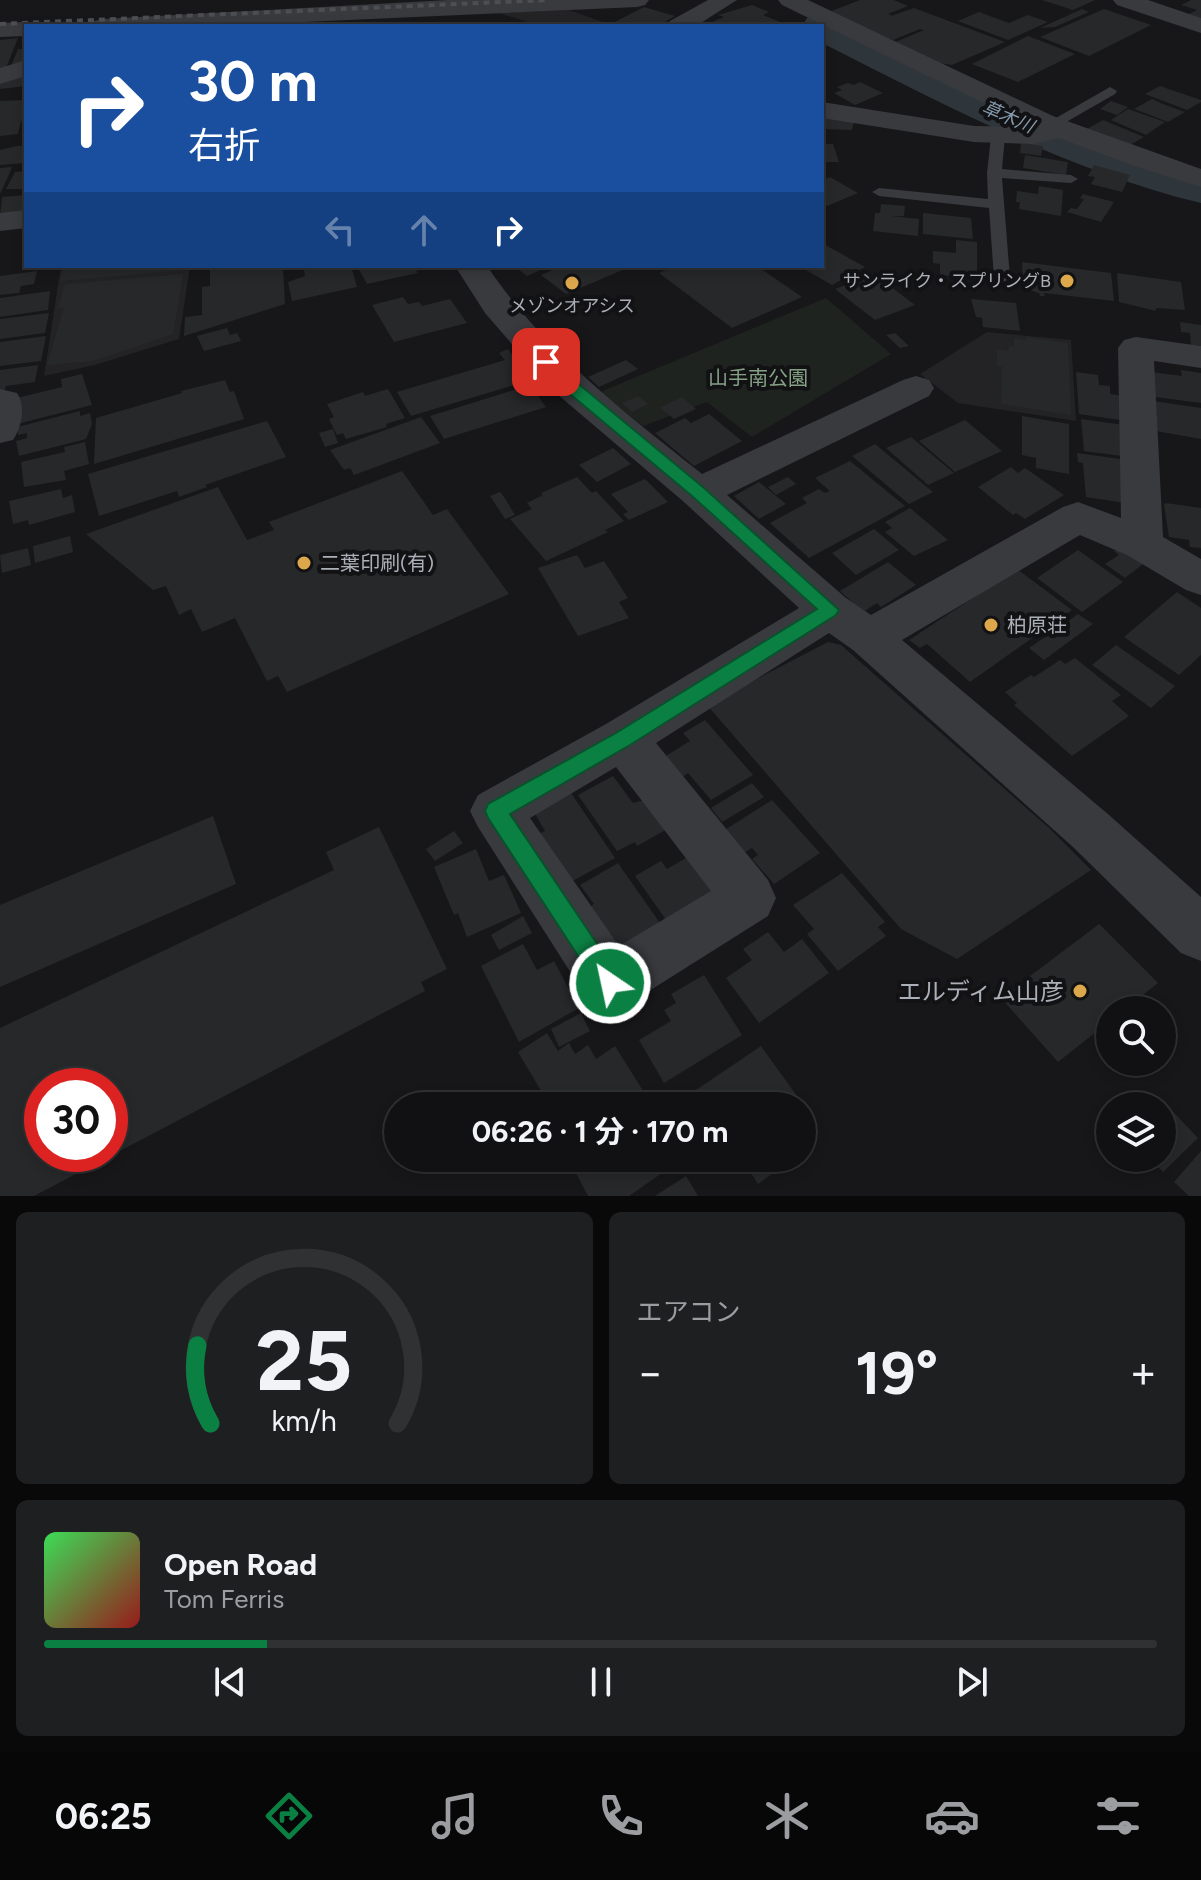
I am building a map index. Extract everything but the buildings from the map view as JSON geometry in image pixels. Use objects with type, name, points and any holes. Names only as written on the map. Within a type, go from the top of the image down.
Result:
[{"type":"street","points":[[151,24],[281,7],[341,11],[637,0]]},
{"type":"street","points":[[683,24],[725,0]]},
{"type":"street","points":[[790,0],[1050,131],[1201,178]]},
{"type":"street","points":[[1125,0],[1201,26]]},
{"type":"street","points":[[341,11],[372,24]]},
{"type":"street","points":[[0,30],[24,29]]},
{"type":"street","points":[[0,76],[24,69]]},
{"type":"street","points":[[0,92],[24,91]]},
{"type":"street","points":[[824,110],[998,136],[1050,131]]},
{"type":"street","points":[[0,222],[24,219]]},
{"type":"street","points":[[472,268],[497,306],[563,380],[698,492],[1091,831],[1201,934]]},
{"type":"street","points":[[1142,544],[1136,348],[1201,357]]},
{"type":"street","points":[[698,492],[916,388]]},
{"type":"street","points":[[0,401],[4,401],[0,431]]},
{"type":"street","points":[[623,739],[749,898],[610,983],[496,811],[623,739],[850,624],[1078,517],[1142,544],[1201,579]]},
{"type":"lane","points":[[1050,131],[1110,91]]},
{"type":"lane","points":[[998,136],[994,173],[1002,278]]},
{"type":"lane","points":[[994,173],[1071,179]]},
{"type":"lane","points":[[879,192],[998,204]]},
{"type":"shaded area","points":[[569,10],[608,24],[534,24],[499,13]]},
{"type":"shaded area","points":[[61,268],[190,268],[179,339],[95,365],[44,376]]},
{"type":"shaded area","points":[[987,332],[1071,340],[1076,421],[958,403],[920,374]]},
{"type":"green space","name":"山手南公園","points":[[826,298],[891,354],[752,437],[707,402],[643,426],[600,392]]},
{"type":"waterway","name":"草木川","points":[[824,28],[1012,121],[1104,157],[1201,188]]},
{"type":"railway","points":[[0,24],[548,0]]},
{"type":"place","name":"サンライク・スプリングB","points":[[1067,281]]},
{"type":"place","name":"メゾンオアシス","points":[[572,283]]},
{"type":"place","name":"二葉印刷(有)","points":[[304,563]]},
{"type":"place","name":"柏原荘","points":[[991,625]]},
{"type":"place","name":"エルディム山彦","points":[[1080,991]]},
{"type":"route","points":[[546,362],[830,610],[623,739],[496,811],[610,983]]}]
